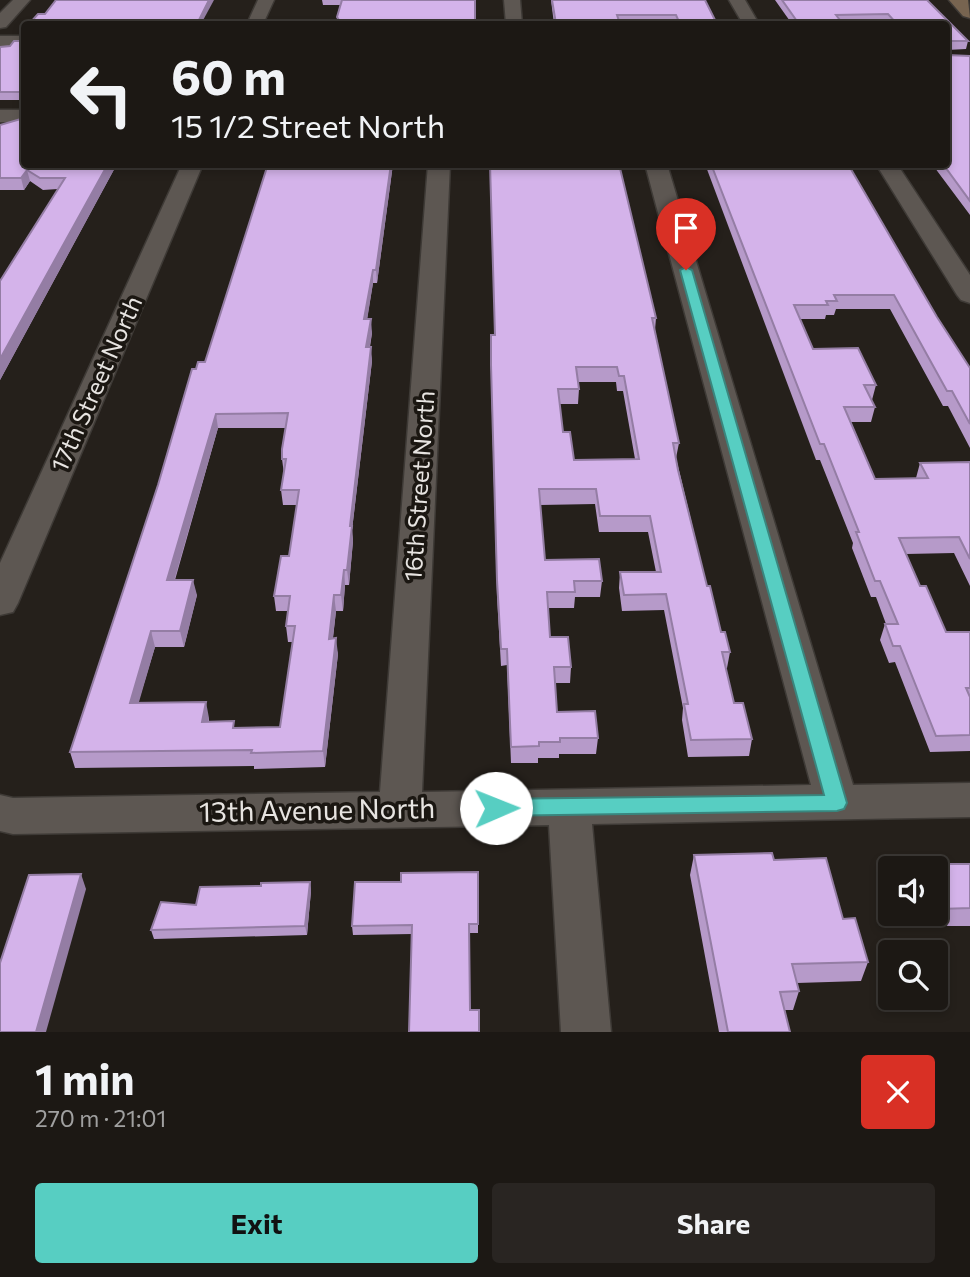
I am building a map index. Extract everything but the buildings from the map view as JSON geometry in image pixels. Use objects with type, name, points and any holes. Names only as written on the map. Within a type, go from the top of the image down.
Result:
[{"type":"street","points":[[0,23],[22,0]]},
{"type":"street","points":[[256,21],[266,0]]},
{"type":"street","points":[[512,0],[514,21]]},
{"type":"street","points":[[737,0],[749,21]]},
{"type":"street","points":[[958,0],[970,12]]},
{"type":"street","points":[[0,41],[21,41]]},
{"type":"street","points":[[0,116],[21,116]]},
{"type":"street","name":"17th Street North","points":[[0,603],[192,168]]},
{"type":"street","name":"16th Street North","points":[[400,808],[439,168]]},
{"type":"street","points":[[657,168],[837,803]]},
{"type":"street","points":[[889,168],[970,295]]},
{"type":"street","name":"13th Avenue North","points":[[0,813],[13,816],[970,800]]},
{"type":"street","points":[[569,807],[586,1032]]},
{"type":"route","points":[[496,808],[837,803],[686,270]]}]
